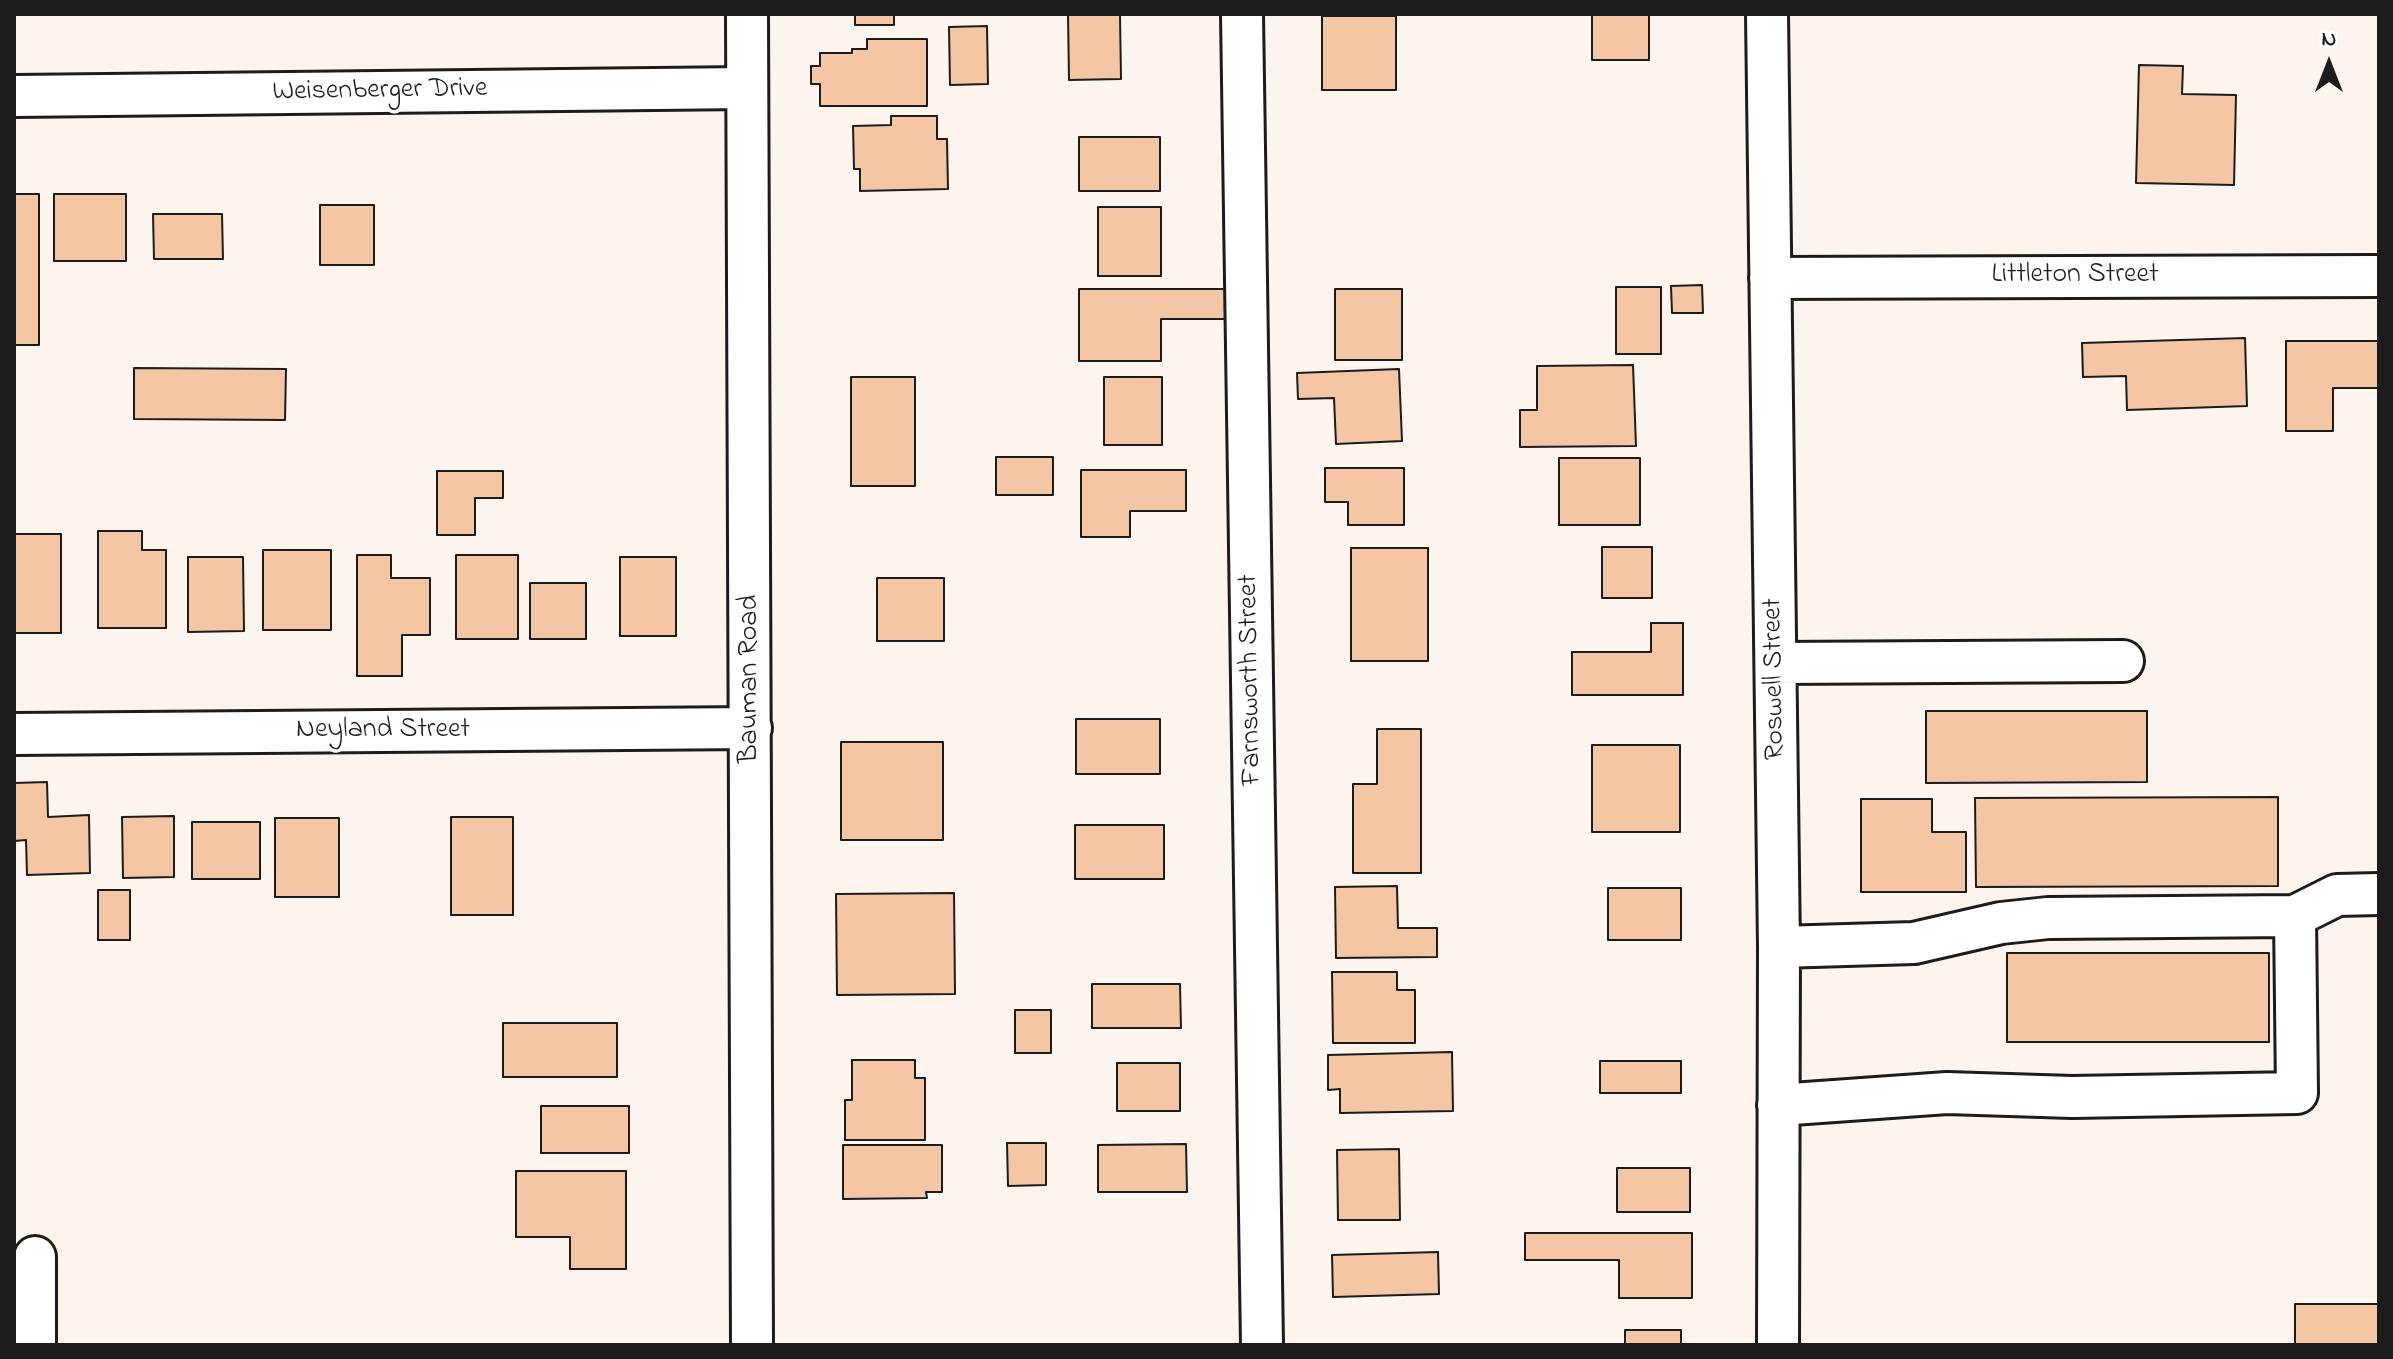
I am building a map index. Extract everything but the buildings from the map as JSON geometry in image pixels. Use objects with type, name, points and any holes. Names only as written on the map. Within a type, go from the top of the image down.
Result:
[{"type":"street","name":"Bauman Road","points":[[747,14],[752,1345]]},
{"type":"street","name":"Farnsworth Street","points":[[1242,14],[1262,1345]]},
{"type":"street","name":"Roswell Street","points":[[1767,14],[1779,947],[1778,1345]]},
{"type":"street","name":"Weisenberger Drive","points":[[14,96],[746,88]]},
{"type":"street","name":"Littleton Street","points":[[1770,278],[2379,276]]},
{"type":"street","points":[[1776,663],[2123,661]]},
{"type":"street","name":"Neyland Street","points":[[14,734],[751,728]]},
{"type":"street","points":[[1779,947],[1914,943],[2001,923],[2048,918],[2295,916],[2337,895],[2379,894]]},
{"type":"street","points":[[1778,1105],[1826,1099],[1947,1093],[2072,1097],[2297,1093],[2295,916]]},
{"type":"street","points":[[35,1257],[35,1345]]}]
